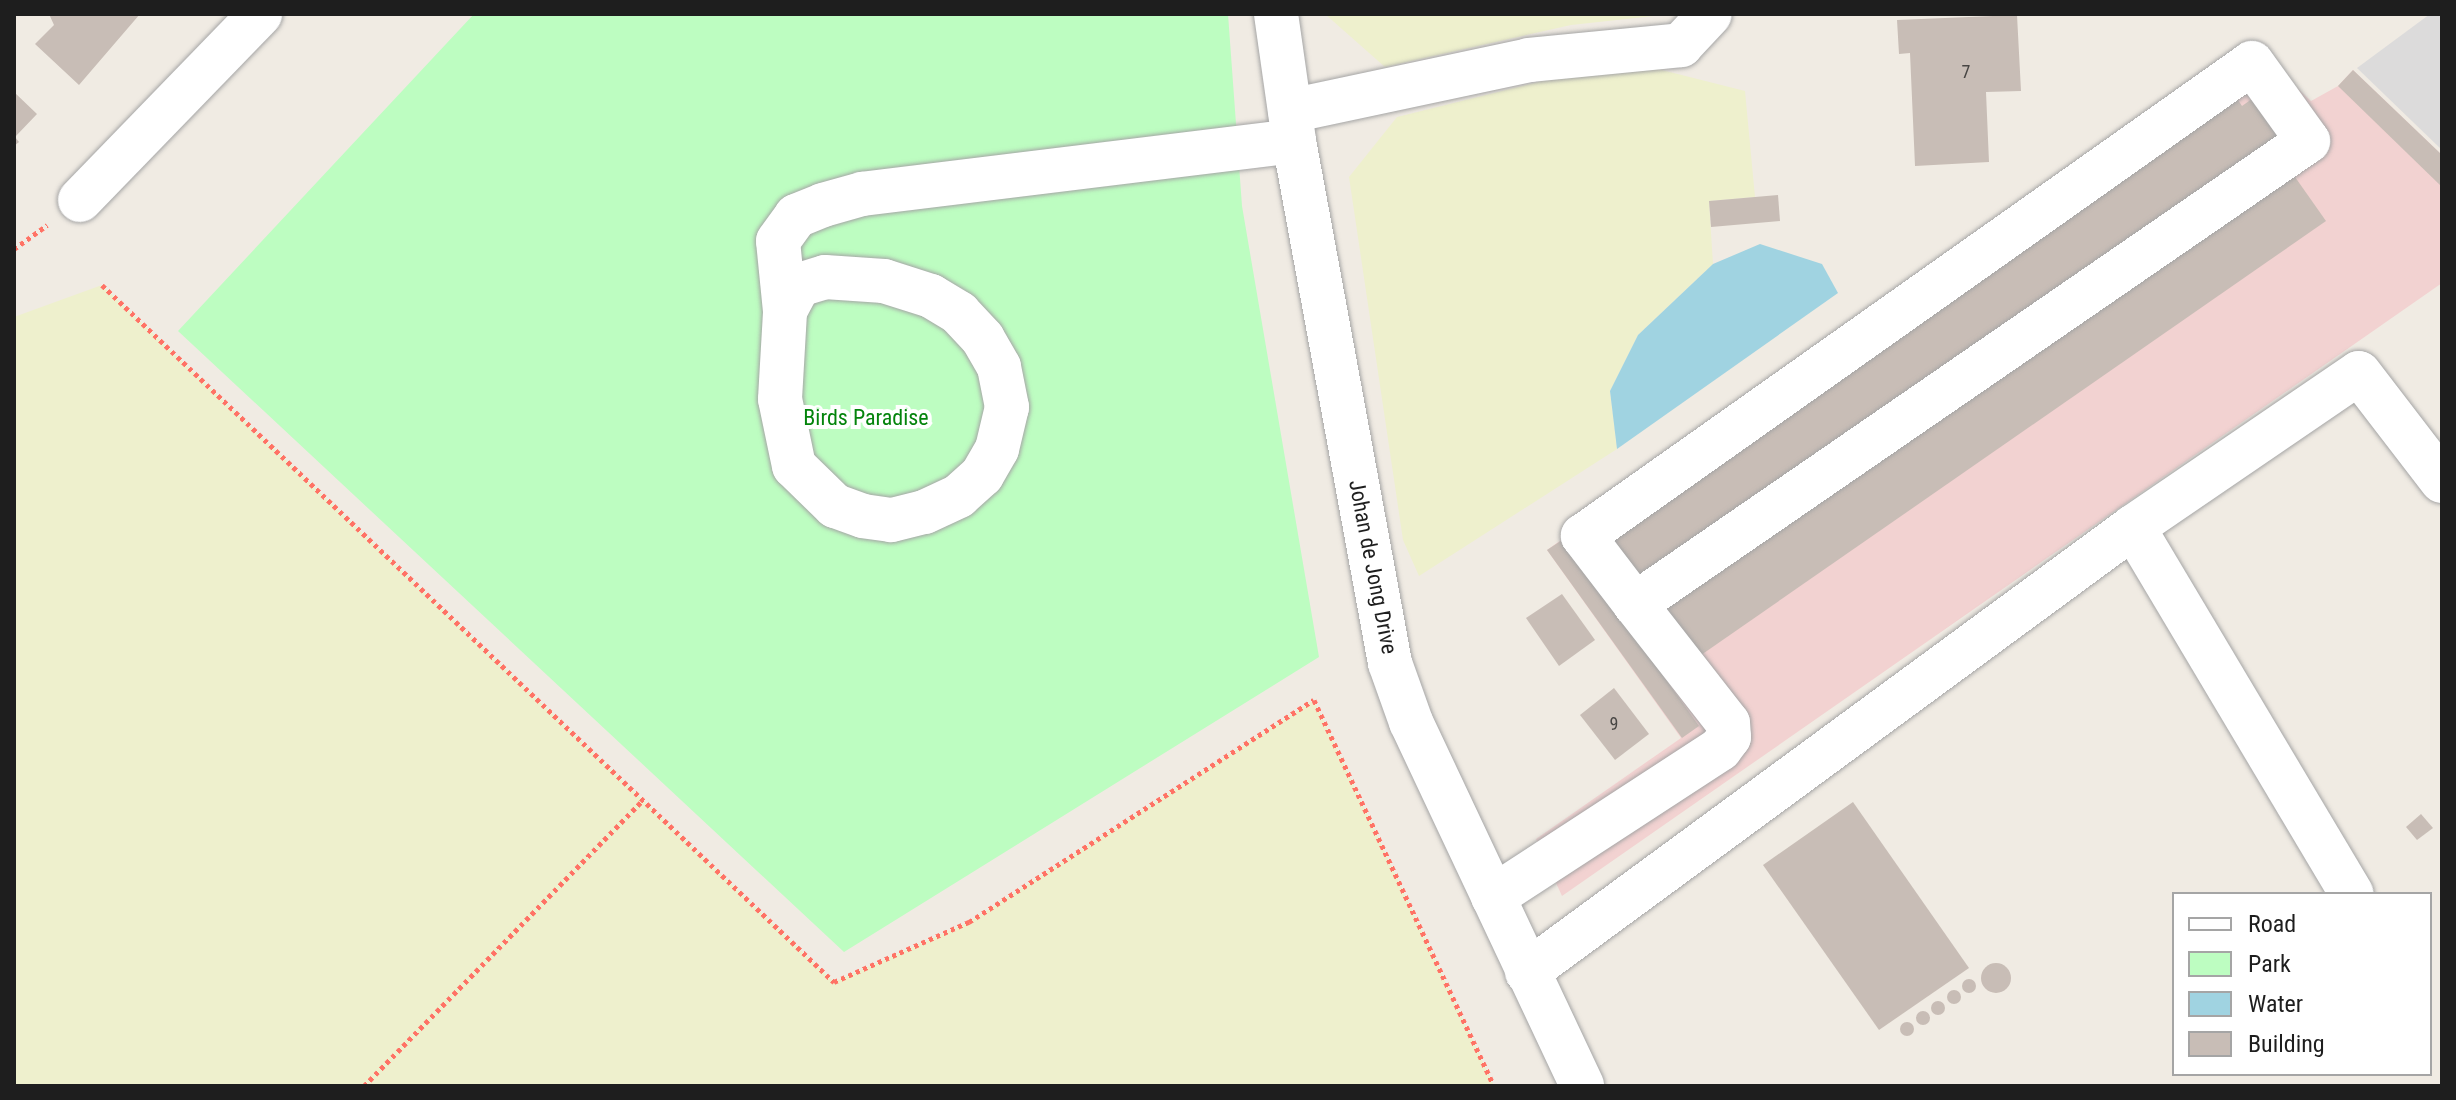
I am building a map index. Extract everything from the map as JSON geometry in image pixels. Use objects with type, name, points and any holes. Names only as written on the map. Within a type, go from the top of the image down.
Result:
[{"type":"street","points":[[80,200],[260,14]]},
{"type":"street","name":"Johan de Jong Drive","points":[[1276,14],[1292,126],[1390,663],[1411,722],[1582,1086]]},
{"type":"street","points":[[785,311],[799,285],[825,277],[884,281],[931,296],[959,313],[983,339],[1004,385],[1004,425],[982,475],[959,496],[924,512],[891,520],[849,511],[815,491],[794,466],[782,430],[785,311],[778,241],[796,216],[862,194],[1292,126],[1529,60],[1681,45],[1710,14]]},
{"type":"street","points":[[1493,897],[1720,749],[1729,737],[1728,723],[1635,604],[1583,536],[2252,63],[2308,141],[1635,604]]},
{"type":"street","points":[[1527,972],[2133,527],[2359,373],[2442,481]]},
{"type":"street","points":[[2133,527],[2351,892]]},
{"type":"path","points":[[102,285],[641,802],[834,982],[969,922],[1314,700],[1494,1086]]},
{"type":"path","points":[[364,1086],[641,802]]},
{"type":"shaded area","points":[[2430,14],[2442,14],[2442,150],[2357,68]]},
{"type":"shaded area","points":[[2254,47],[2311,101],[2338,86],[2353,70],[2442,155],[2442,283],[1562,896],[1536,839],[1681,738],[1547,550]]},
{"type":"green space","name":"Birds Paradise","points":[[474,14],[1228,14],[1242,206],[1319,657],[844,952],[178,331]]},
{"type":"green space","points":[[1325,14],[1672,14],[1571,25],[1385,67]]},
{"type":"green space","points":[[1650,67],[1745,91],[1755,197],[1709,201],[1713,264],[1638,335],[1610,391],[1617,449],[1419,576],[1403,540],[1349,177],[1397,117],[1578,72]]},
{"type":"green space","points":[[102,285],[834,982],[969,922],[1314,700],[1494,1086],[14,1086],[14,317]]},
{"type":"water","points":[[1760,244],[1822,264],[1838,293],[1617,449],[1610,391],[1638,335],[1713,264]]},
{"type":"building","points":[[49,14],[140,14],[79,85],[35,44],[54,25]]},
{"type":"building","points":[[2017,15],[2021,91],[1986,92],[1989,162],[1915,166],[1910,53],[1899,54],[1897,20]]},
{"type":"building","points":[[2353,70],[2442,155],[2442,187],[2338,86]]},
{"type":"building","points":[[14,92],[37,114],[15,137],[19,142],[14,146]]},
{"type":"building","points":[[2234,94],[2242,106],[2256,96],[2286,137],[1641,586],[1603,533]]},
{"type":"building","points":[[2288,167],[2326,221],[1691,662],[1654,608]]},
{"type":"building","points":[[1778,195],[1780,221],[1711,227],[1709,201]]},
{"type":"building","points":[[1565,538],[1699,726],[1682,738],[1547,550]]},
{"type":"building","points":[[1562,594],[1595,640],[1559,666],[1526,618]]},
{"type":"building","points":[[1614,688],[1649,734],[1615,760],[1580,715]]},
{"type":"building","points":[[1853,802],[1969,968],[1879,1030],[1763,865]]},
{"type":"building","points":[[2421,814],[2433,828],[2417,840],[2406,827]]},
{"type":"building","points":[[1996,963],[2002,964],[2010,972],[2010,984],[2002,992],[1996,993],[1990,992],[1982,984],[1981,978],[1982,972],[1990,964]]},
{"type":"building","points":[[1969,979],[1976,986],[1969,993],[1962,986]]},
{"type":"building","points":[[1954,990],[1961,997],[1954,1004],[1947,997]]},
{"type":"building","points":[[1938,1001],[1945,1008],[1938,1015],[1931,1008]]},
{"type":"building","points":[[1923,1011],[1930,1018],[1923,1025],[1916,1018]]},
{"type":"building","points":[[1907,1022],[1914,1029],[1907,1036],[1900,1029]]}]
